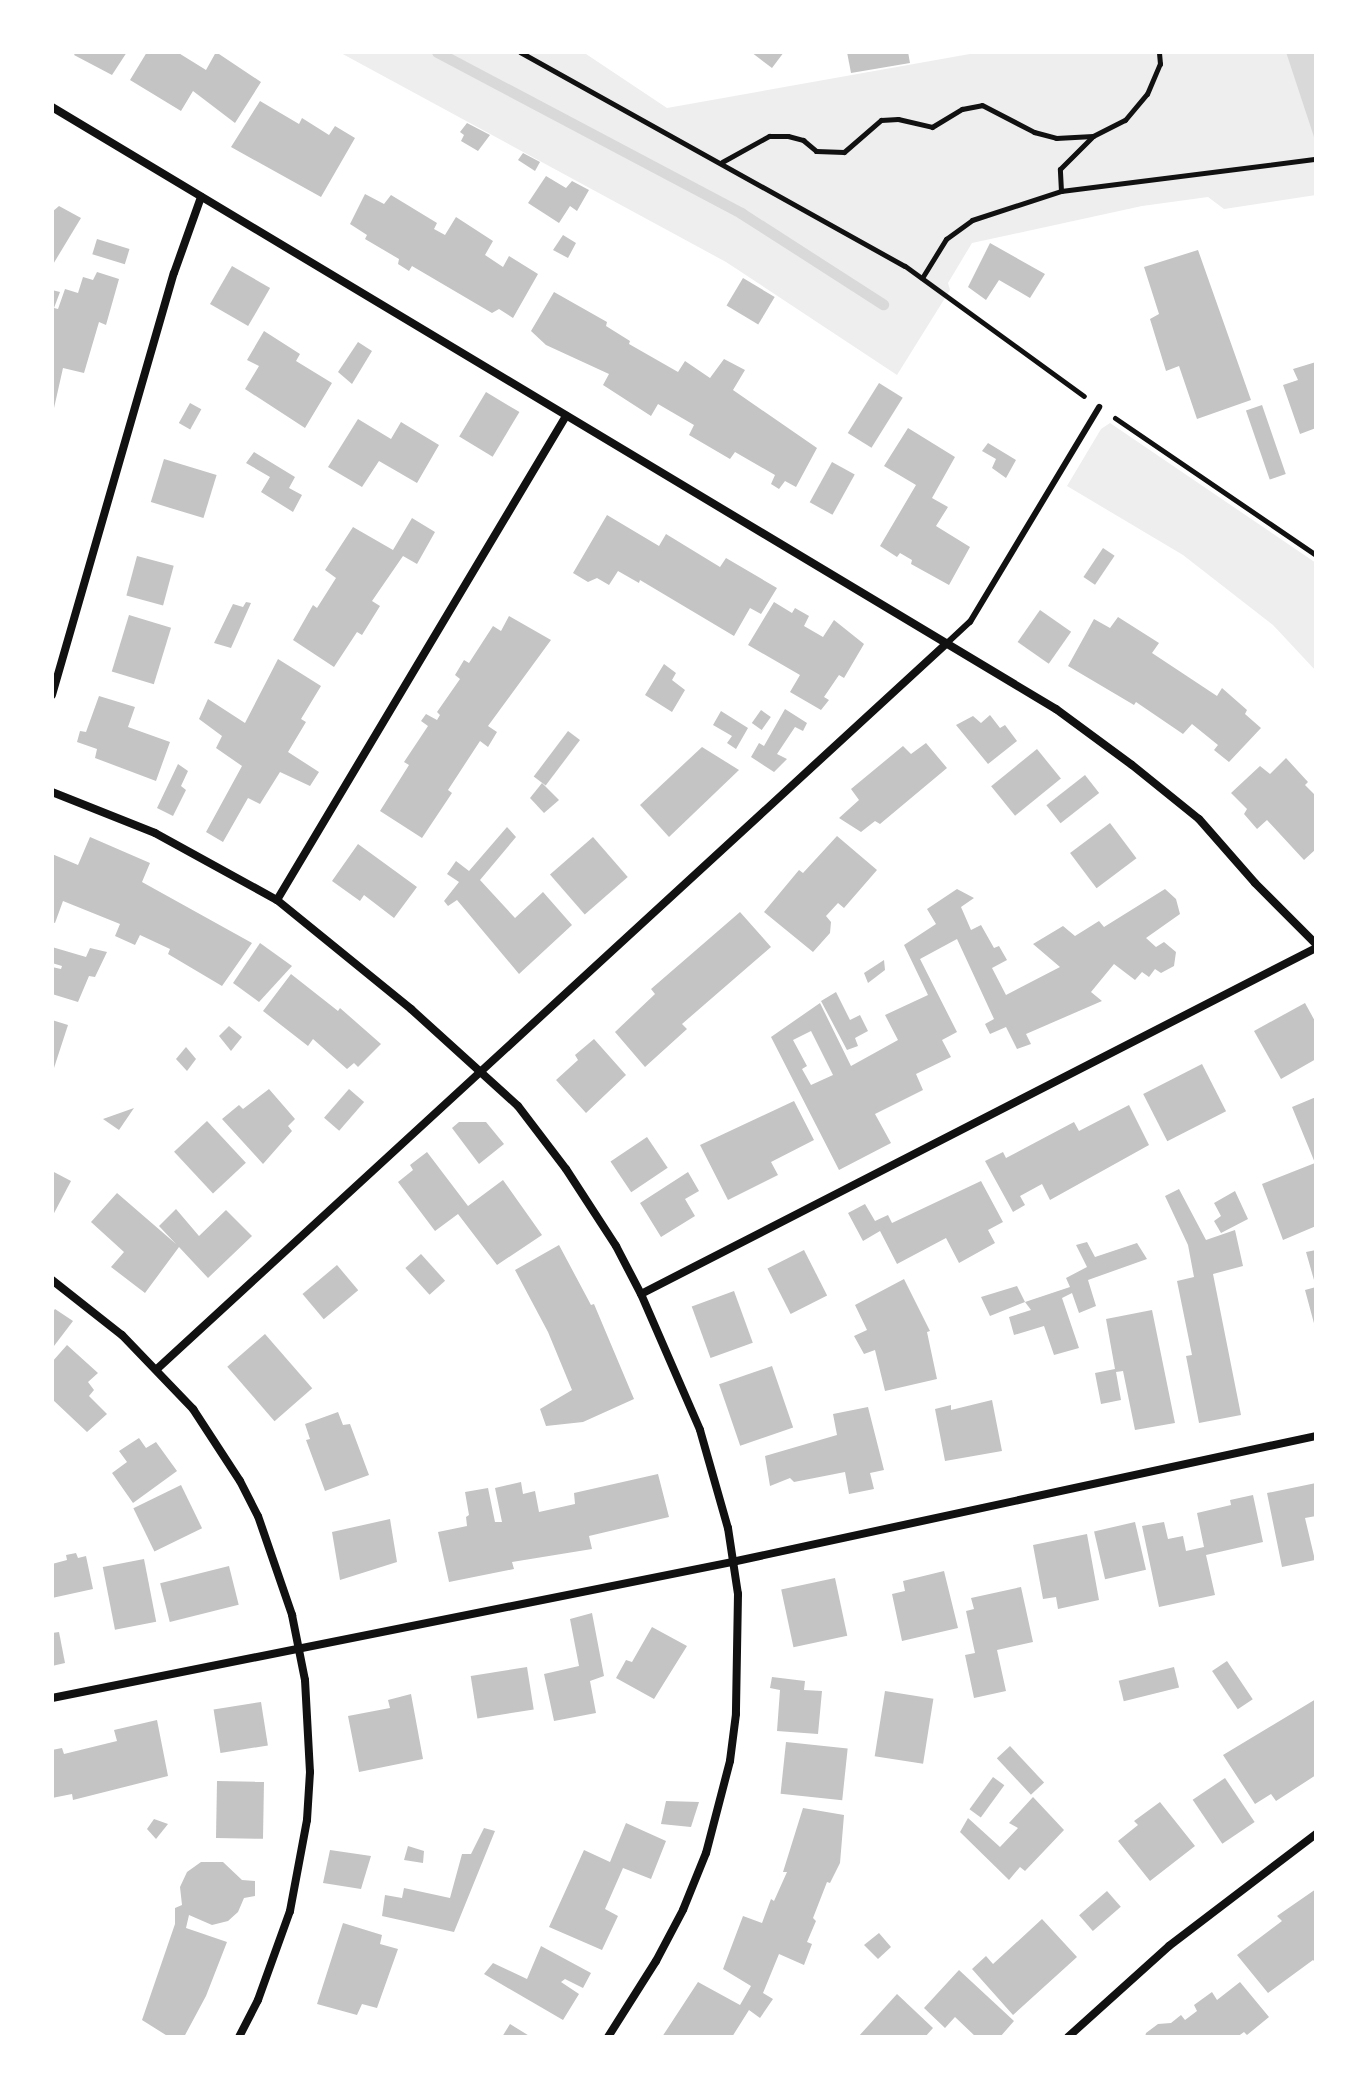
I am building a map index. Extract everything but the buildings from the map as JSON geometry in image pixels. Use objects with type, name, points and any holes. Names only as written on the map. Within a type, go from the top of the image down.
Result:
[{"type":"street","points":[[52,107],[1056,709],[1199,819],[1316,946],[641,1294]]},
{"type":"street","points":[[52,695],[174,273],[201,197]]},
{"type":"street","points":[[277,900],[566,416]]},
{"type":"street","points":[[157,1369],[946,644]]},
{"type":"street","points":[[52,792],[155,833],[277,900],[338,947],[518,1106],[566,1169],[616,1246],[641,1294],[700,1430],[728,1528],[738,1594],[736,1714],[722,1795],[706,1853],[683,1910],[608,2037]]},
{"type":"street","points":[[52,1280],[84,1302],[157,1369],[193,1409],[252,1504],[292,1615],[305,1680],[310,1772],[301,1868],[277,1952],[239,2037]]},
{"type":"street","points":[[52,1698],[732,1562],[1316,1436]]},
{"type":"street","points":[[1068,2037],[1169,1946],[1316,1834]]},
{"type":"lane","points":[[946,644],[970,622],[1099,407]]},
{"type":"path","points":[[520,52],[722,162],[922,278],[1099,407],[1316,555]]},
{"type":"path","points":[[1061,191],[1060,169],[1093,136],[1125,120],[1147,94],[1160,64],[1159,52]]},
{"type":"path","points":[[722,162],[769,136],[803,140],[816,151],[844,152],[881,120],[898,119],[932,127],[962,109],[982,105],[1056,138],[1093,136]]},
{"type":"path","points":[[922,278],[946,239],[972,220],[1061,191],[1316,159]]},
{"type":"shaded area","points":[[339,52],[583,52],[667,108],[981,52],[1316,52],[1316,195],[1224,209],[1208,197],[1142,206],[972,243],[948,283],[950,290],[897,375],[726,262]]},
{"type":"shaded area","points":[[1286,52],[1316,52],[1316,143]]},
{"type":"shaded area","points":[[1110,423],[1316,563],[1316,671],[1273,625],[1183,555],[1067,486],[1101,429]]},
{"type":"waterway","points":[[437,52],[741,213],[883,304]]}]
